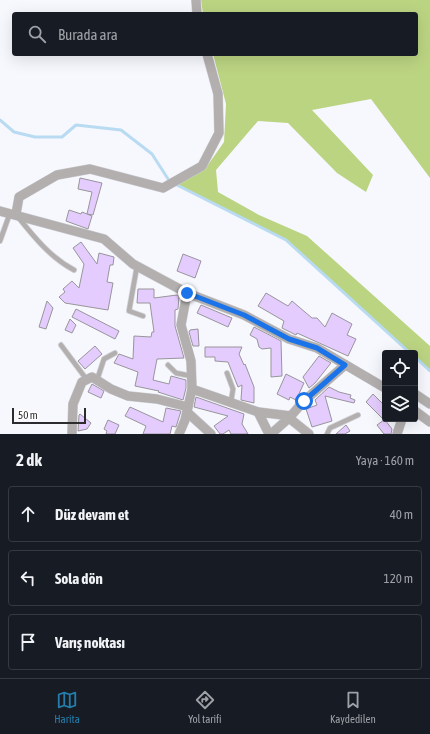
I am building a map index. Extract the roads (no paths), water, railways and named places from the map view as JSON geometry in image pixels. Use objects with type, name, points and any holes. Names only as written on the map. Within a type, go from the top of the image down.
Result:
[{"type":"street","points":[[196,0],[197,12]]},
{"type":"street","points":[[13,214],[19,197],[57,175],[90,169],[163,188],[202,166],[219,134],[218,94],[208,56]]},
{"type":"street","points":[[0,211],[104,239],[137,266],[187,293],[244,315],[289,339],[317,348],[382,386]]},
{"type":"street","points":[[179,434],[185,420],[192,389],[191,362],[181,326],[187,293]]},
{"type":"street","points":[[258,412],[270,434],[290,417],[304,401],[345,365]]},
{"type":"street","points":[[72,434],[73,404],[82,382],[92,377],[111,389],[128,396],[157,399],[187,410],[211,434]]},
{"type":"street","points":[[374,382],[382,381]]},
{"type":"street","points":[[192,389],[258,412],[290,417],[309,434]]},
{"type":"street","points":[[418,396],[430,404]]},
{"type":"street","points":[[418,413],[430,422]]},
{"type":"street","points":[[397,434],[401,422]]},
{"type":"lane","points":[[0,241],[13,214],[40,244],[64,265],[74,270]]},
{"type":"lane","points":[[137,266],[130,311],[143,316]]},
{"type":"lane","points":[[61,345],[87,380]]},
{"type":"lane","points":[[97,380],[104,359],[115,353]]},
{"type":"lane","points":[[168,365],[176,373],[192,376]]},
{"type":"lane","points":[[227,373],[233,389],[231,402]]},
{"type":"lane","points":[[327,434],[330,428],[358,415]]},
{"type":"waterway","points":[[0,120],[14,132],[35,137],[62,137],[76,125],[121,130],[152,154],[170,182]]},
{"type":"waterway","points":[[175,184],[286,240],[407,350]]},
{"type":"waterway","points":[[418,360],[430,371]]}]
